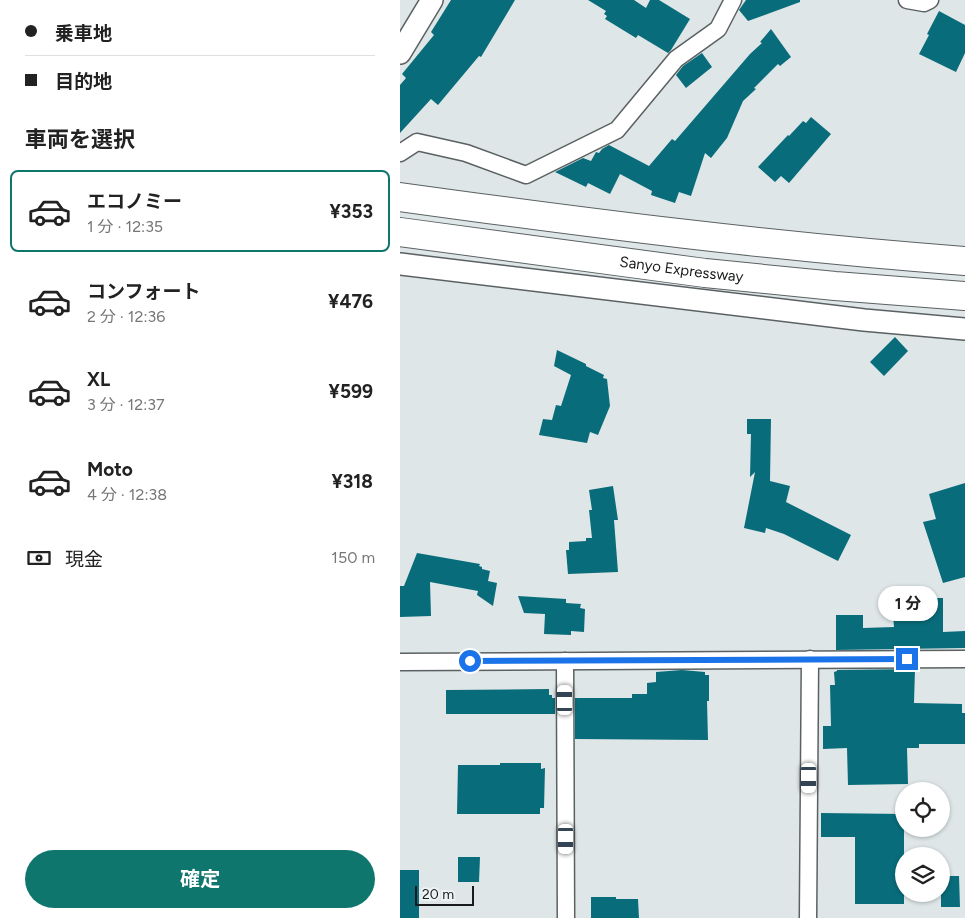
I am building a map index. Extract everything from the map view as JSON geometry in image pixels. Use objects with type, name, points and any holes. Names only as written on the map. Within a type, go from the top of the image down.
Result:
[{"type":"highway","points":[[400,198],[652,231],[892,256],[965,261]]},
{"type":"highway","name":"Sanyo Expressway","points":[[400,232],[704,273],[965,296]]},
{"type":"street","points":[[400,53],[432,0]]},
{"type":"street","points":[[400,153],[417,142],[466,153],[526,175],[617,130],[676,59],[718,30],[733,0]]},
{"type":"street","points":[[908,0],[924,2],[930,0]]},
{"type":"street","points":[[400,264],[854,319],[965,329]]},
{"type":"street","points":[[808,918],[810,659]]},
{"type":"street","points":[[400,662],[965,659]]},
{"type":"street","points":[[565,661],[566,918]]},
{"type":"building","points":[[451,0],[515,0],[481,57],[479,56],[438,105],[431,99],[400,133],[400,85],[406,78],[402,74],[434,35],[431,32]]},
{"type":"building","points":[[588,0],[634,0],[646,8],[650,0],[659,0],[690,19],[668,53],[638,35],[636,38],[605,19],[607,16],[604,14],[606,11]]},
{"type":"building","points":[[746,0],[800,0],[800,2],[748,21],[739,10]]},
{"type":"building","points":[[939,11],[965,25],[965,53],[956,72],[919,54]]},
{"type":"building","points":[[771,29],[791,57],[780,66],[778,64],[743,101],[727,138],[711,158],[705,153],[691,196],[679,192],[675,203],[651,195],[652,191],[620,174],[610,194],[588,183],[586,187],[555,172],[583,158],[591,161],[596,152],[599,153],[609,145],[649,166],[672,139],[675,141],[750,54],[762,43],[760,42]]},
{"type":"building","points":[[702,53],[712,67],[686,88],[676,75],[683,66]]},
{"type":"building","points":[[811,117],[831,134],[789,183],[781,176],[775,182],[758,167],[788,135],[803,121],[806,123]]},
{"type":"building","points":[[895,337],[908,351],[884,376],[870,362]]},
{"type":"building","points":[[557,350],[586,364],[586,366],[604,375],[603,378],[607,379],[610,406],[598,435],[590,432],[587,443],[539,435],[543,419],[552,420],[556,405],[561,406],[571,375],[554,366]]},
{"type":"building","points":[[747,419],[771,419],[770,481],[790,486],[786,502],[851,535],[838,561],[784,534],[766,528],[765,533],[744,528],[755,472],[750,477],[751,434],[747,434]]},
{"type":"building","points":[[965,483],[965,577],[943,583],[923,522],[936,519],[929,494]]},
{"type":"building","points":[[613,486],[618,520],[614,520],[618,572],[568,574],[566,550],[569,550],[569,542],[586,541],[586,538],[592,538],[589,510],[592,510],[589,490]]},
{"type":"building","points":[[417,553],[480,564],[479,566],[482,569],[490,571],[488,581],[497,583],[493,606],[477,595],[478,591],[430,582],[431,616],[400,617],[400,586],[404,586]]},
{"type":"building","points":[[518,596],[566,599],[566,603],[581,604],[580,608],[585,609],[584,632],[571,631],[571,635],[544,634],[545,614],[524,613]]},
{"type":"building","points":[[926,598],[943,598],[943,632],[965,631],[965,648],[836,650],[836,615],[863,615],[863,628],[894,627],[893,615],[896,615],[896,610],[913,610],[913,603],[926,603]]},
{"type":"building","points":[[915,669],[914,703],[962,704],[962,713],[965,713],[965,744],[919,744],[919,748],[907,748],[908,782],[895,782],[895,784],[848,785],[847,748],[823,749],[823,726],[831,726],[830,685],[835,685],[834,672],[837,670]]},
{"type":"building","points":[[682,670],[705,672],[705,675],[709,675],[709,701],[707,701],[708,740],[575,739],[575,698],[632,698],[632,694],[647,694],[647,683],[656,682],[656,672]]},
{"type":"building","points":[[549,689],[549,695],[555,698],[555,714],[446,714],[446,690]]},
{"type":"building","points":[[500,763],[541,763],[541,769],[545,768],[544,808],[540,808],[540,814],[457,814],[458,765],[500,765]]},
{"type":"building","points":[[821,813],[895,814],[895,837],[904,837],[904,847],[895,847],[895,902],[904,902],[904,904],[855,904],[855,837],[821,837]]},
{"type":"building","points":[[458,857],[480,857],[479,882],[458,882]]},
{"type":"building","points":[[400,870],[419,870],[419,918],[400,918]]},
{"type":"building","points":[[950,876],[959,876],[960,907],[941,907],[941,902],[950,902]]},
{"type":"building","points":[[591,897],[638,899],[639,918],[591,918]]},
{"type":"route","points":[[470,661],[907,659]]}]
